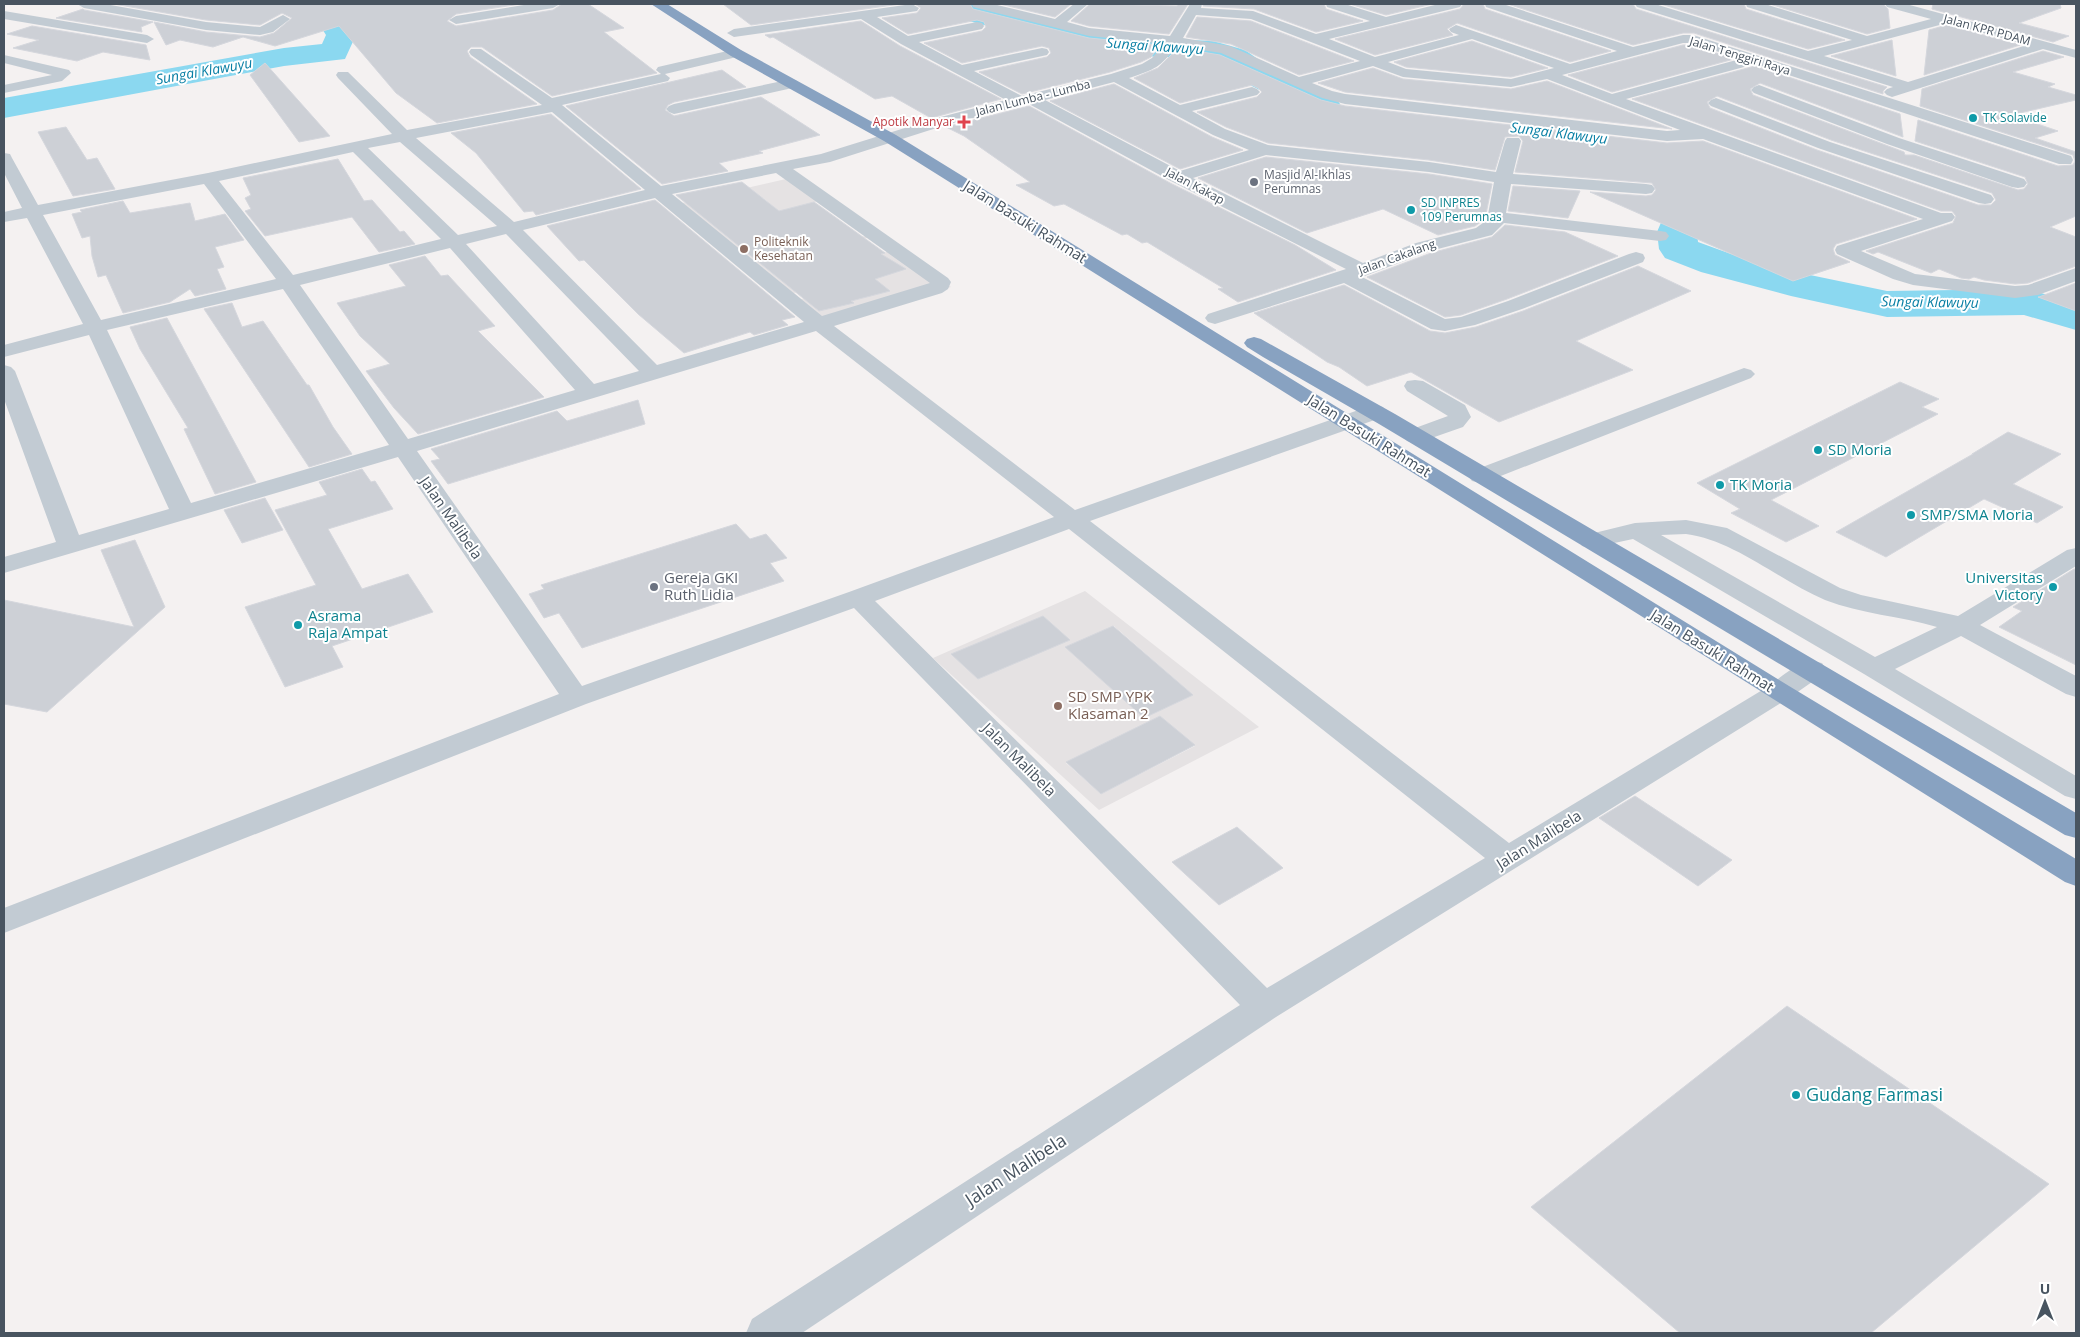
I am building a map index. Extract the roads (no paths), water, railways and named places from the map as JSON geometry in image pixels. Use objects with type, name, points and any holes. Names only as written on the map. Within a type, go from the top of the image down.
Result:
[{"type":"highway","name":"Jalan Basuki Rahmat","points":[[658,4],[686,10],[792,84],[899,135]]},
{"type":"highway","name":"Jalan Basuki Rahmat","points":[[735,43],[899,135],[1090,252],[1347,422],[1779,692],[2076,874]]},
{"type":"highway","name":"Jalan Basuki Rahmat","points":[[1090,252],[1215,318],[1268,351],[1376,412],[1480,476],[1812,669],[2076,827]]},
{"type":"street","points":[[84,4],[109,6],[206,26],[260,31],[268,29],[284,19]]},
{"type":"street","points":[[456,20],[553,4]]},
{"type":"street","points":[[978,4],[1099,33],[1229,51],[1296,82],[1330,96],[1344,99],[1667,136],[1705,134]]},
{"type":"street","points":[[1057,24],[1082,4]]},
{"type":"street","points":[[1332,4],[1385,21]]},
{"type":"street","points":[[1315,38],[1455,4]]},
{"type":"street","points":[[1491,4],[1632,51]]},
{"type":"street","points":[[1642,4],[1910,87]]},
{"type":"street","points":[[1752,4],[1867,40]]},
{"type":"street","name":"Jalan KPR PDAM","points":[[1892,4],[2076,54]]},
{"type":"street","points":[[1516,12],[1538,6]]},
{"type":"street","points":[[1173,42],[1193,7]]},
{"type":"street","name":"Jalan Tenggiri Raya","points":[[1193,7],[1253,15],[1393,70],[1414,74],[1505,82],[1521,82],[1632,51],[1689,38],[1805,77],[2071,157]]},
{"type":"street","points":[[4,217],[208,178],[552,105],[663,74],[735,43],[864,15],[912,8]]},
{"type":"street","points":[[1415,14],[1570,69]]},
{"type":"street","points":[[4,15],[147,40]]},
{"type":"street","name":"Jalan Kakap","points":[[864,15],[906,41],[960,70],[1025,100],[1177,177],[1354,273],[1438,325],[1445,326],[1460,323],[1545,294],[1636,258]]},
{"type":"street","points":[[1806,56],[1947,19]]},
{"type":"street","points":[[1757,40],[1820,25]]},
{"type":"street","points":[[906,41],[977,26]]},
{"type":"street","points":[[1296,82],[1472,35]]},
{"type":"street","points":[[1892,92],[2047,46],[2076,40]]},
{"type":"street","name":"Jalan Lumba - Lumba","points":[[4,351],[96,327],[658,192],[824,158],[942,120],[1116,77],[1147,67],[1157,61],[1173,42]]},
{"type":"street","points":[[476,52],[552,105],[818,323],[1508,859]]},
{"type":"street","points":[[960,70],[1042,52]]},
{"type":"street","points":[[4,59],[64,73],[57,78],[4,89]]},
{"type":"street","points":[[1611,99],[1752,60]]},
{"type":"street","points":[[343,75],[403,136],[510,228],[654,374]]},
{"type":"street","points":[[1549,75],[1663,119],[1942,219]]},
{"type":"street","points":[[1116,77],[1244,143],[1265,150],[1429,167],[1503,178],[1646,189]]},
{"type":"street","points":[[1622,131],[1805,77]]},
{"type":"street","points":[[1493,117],[1505,82]]},
{"type":"street","points":[[674,109],[792,84]]},
{"type":"street","points":[[1759,90],[1893,141],[2031,176]]},
{"type":"street","points":[[1177,110],[1252,92]]},
{"type":"street","points":[[1716,103],[1824,145],[1985,199]]},
{"type":"street","points":[[1513,141],[1503,178],[1497,217],[1660,236]]},
{"type":"street","points":[[356,146],[454,242],[590,393]]},
{"type":"street","points":[[1177,177],[1265,150]]},
{"type":"street","points":[[2071,157],[1942,219],[1843,250],[1913,279],[2015,292],[2032,290],[2075,275]]},
{"type":"street","points":[[4,158],[96,327],[183,512]]},
{"type":"street","points":[[4,565],[654,374],[938,288],[942,283],[780,168]]},
{"type":"street","name":"Jalan Malibela","points":[[208,178],[288,282],[576,698]]},
{"type":"street","name":"Jalan Cakalang","points":[[1215,318],[1354,273],[1423,246],[1486,231],[1484,230],[1494,225],[1497,217]]},
{"type":"street","points":[[4,371],[70,545]]},
{"type":"street","points":[[1480,476],[1744,374]]},
{"type":"street","points":[[1415,386],[1457,410],[1460,417],[1455,422],[1415,436]]},
{"type":"street","points":[[4,921],[576,698],[858,598],[1072,519],[1376,412]]},
{"type":"street","points":[[1591,541],[1635,530],[1676,526],[1718,533],[1832,593],[1854,602],[1915,613],[1961,625],[2076,688]]},
{"type":"street","points":[[1635,530],[1874,668],[2076,789]]},
{"type":"street","points":[[1874,668],[1961,625],[2076,555]]},
{"type":"street","name":"Jalan Malibela","points":[[858,598],[1264,1007]]},
{"type":"street","name":"Jalan Malibela","points":[[768,1333],[1264,1007],[1779,692],[1812,669]]},
{"type":"waterway","name":"Sungai Klawuyu","points":[[4,108],[284,57],[334,52],[341,35],[334,24],[371,4]]},
{"type":"waterway","name":"Sungai Klawuyu","points":[[936,4],[1070,38],[1142,47],[1213,50],[1234,57],[1264,79],[1298,97],[1313,103],[1323,104]]},
{"type":"waterway","name":"Sungai Klawuyu","points":[[1689,158],[1702,169],[1677,232],[1679,249],[1716,263],[1806,287],[1887,304],[2027,302],[2076,317]]},
{"type":"place","name":"TK Solavide","points":[[1973,118]]},
{"type":"place","name":"Apotik Manyar","points":[[964,122]]},
{"type":"place","name":"Masjid Al-Ikhlas Perumnas","points":[[1254,182]]},
{"type":"place","name":"SD INPRES 109 Perumnas","points":[[1411,210]]},
{"type":"place","name":"Politeknik Kesehatan","points":[[744,249]]},
{"type":"place","name":"SD Moria","points":[[1818,450]]},
{"type":"place","name":"TK Moria","points":[[1720,485]]},
{"type":"place","name":"SMP/SMA Moria","points":[[1911,515]]},
{"type":"place","name":"Gereja GKI Ruth Lidia","points":[[654,587]]},
{"type":"place","name":"Universitas Victory","points":[[2053,587]]},
{"type":"place","name":"Asrama Raja Ampat","points":[[298,625]]},
{"type":"place","name":"SD SMP YPK Klasaman 2","points":[[1058,706]]},
{"type":"place","name":"Gudang Farmasi","points":[[1796,1095]]}]
